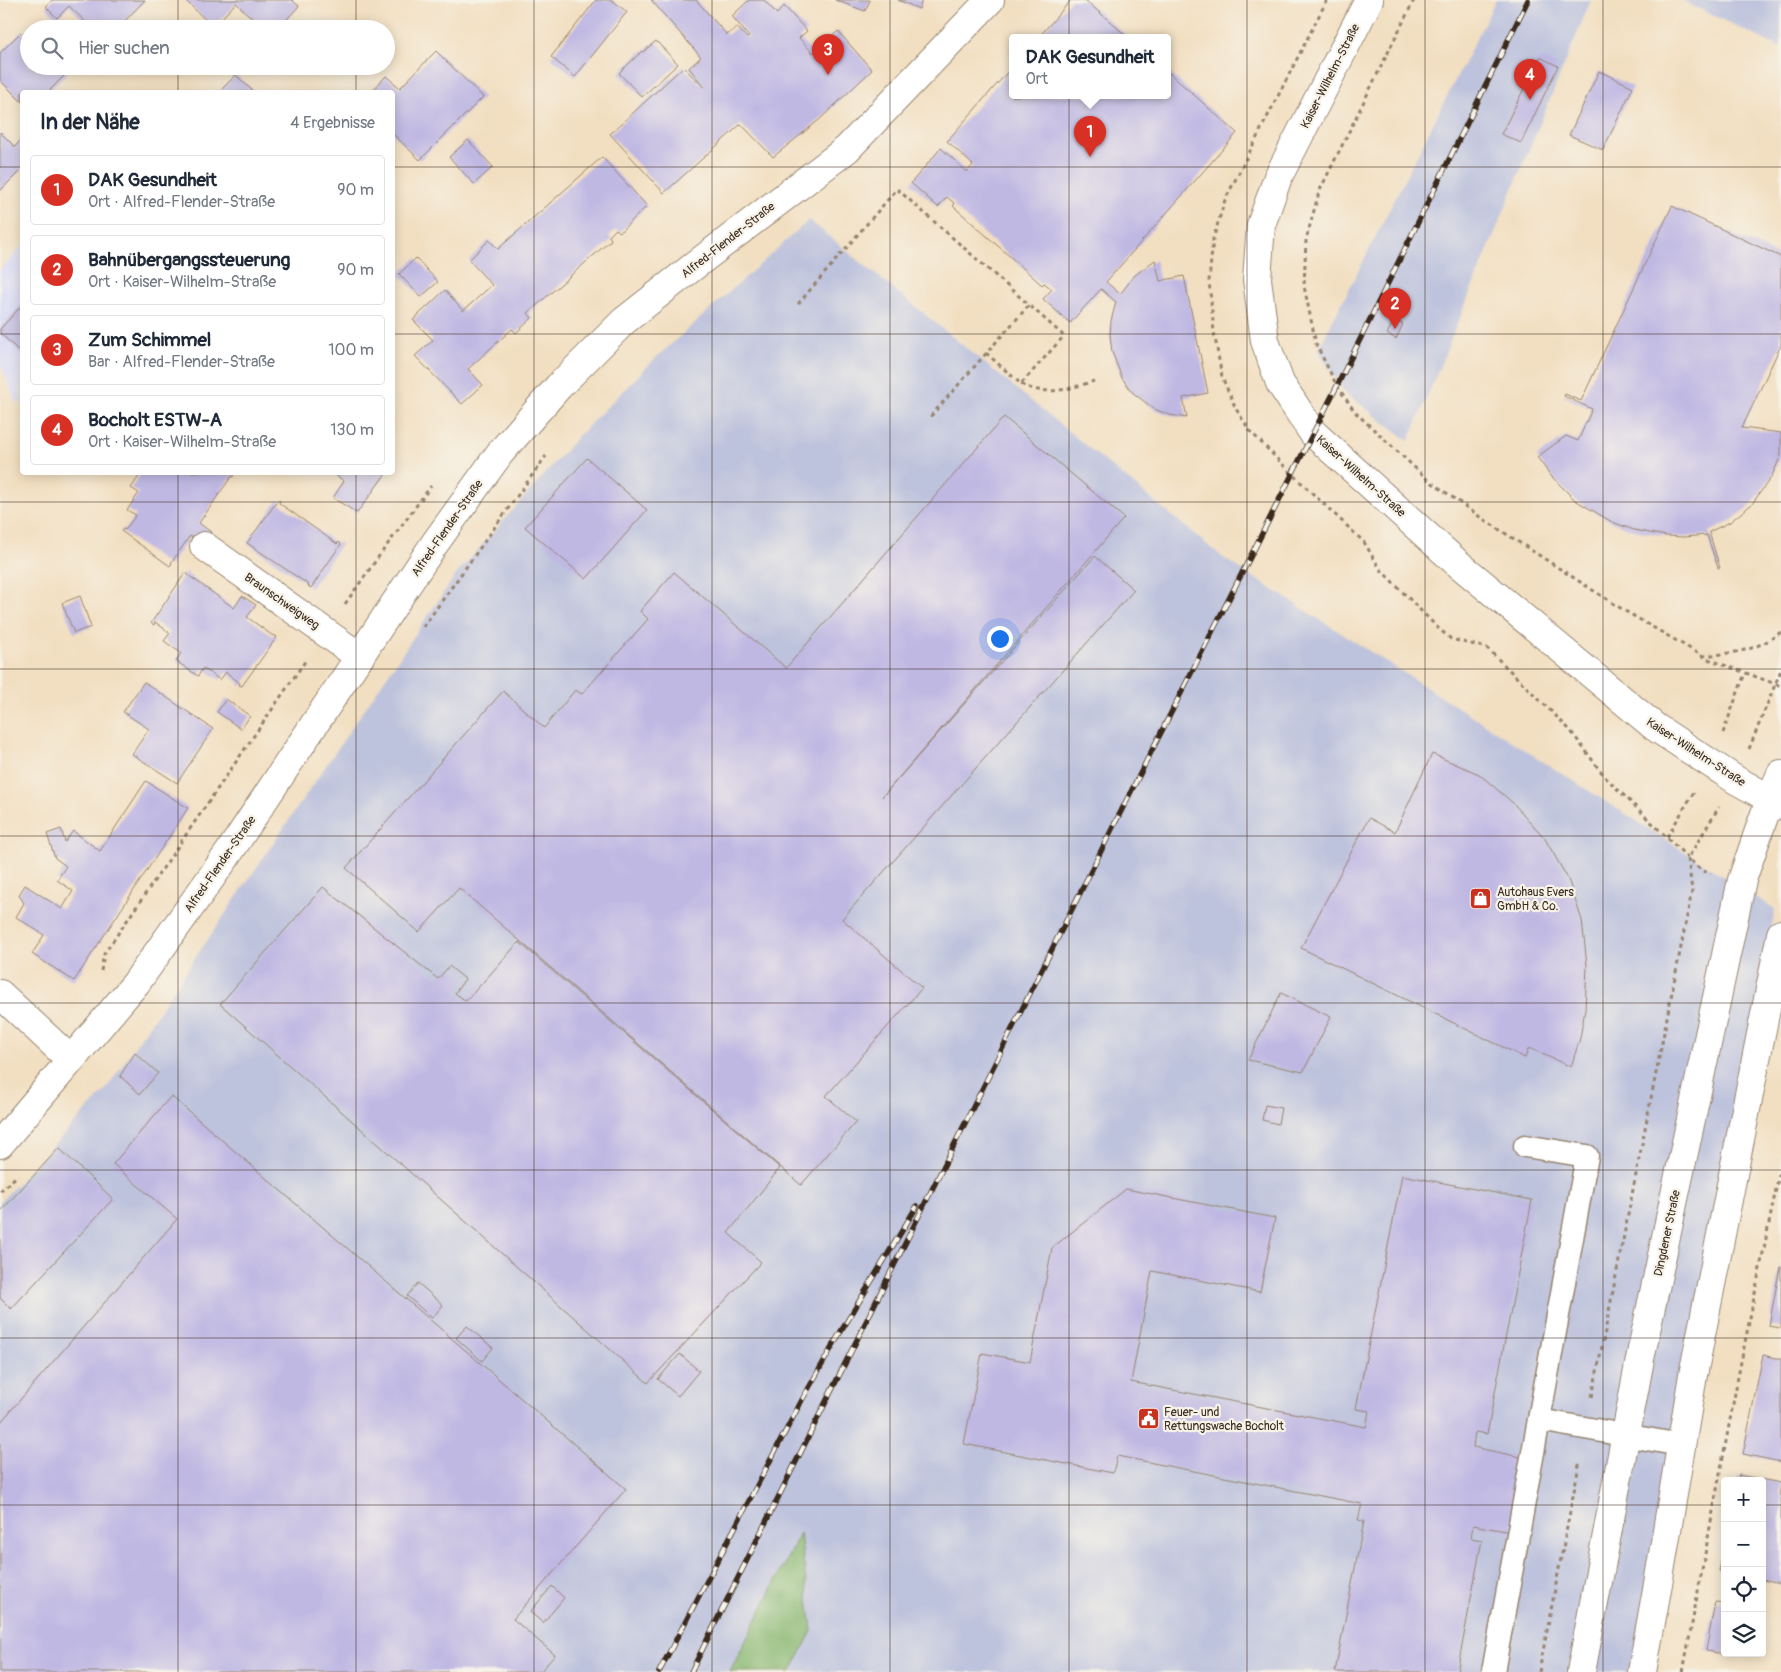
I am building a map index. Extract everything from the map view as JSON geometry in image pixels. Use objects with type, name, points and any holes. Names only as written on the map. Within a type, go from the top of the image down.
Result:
[{"type":"main road","name":"Alfred-Flender-Straße","points":[[0,1144],[147,967],[228,854],[435,543],[500,453],[559,386],[624,322],[847,149],[990,0]]},
{"type":"main road","name":"Kaiser-Wilhelm-Straße","points":[[1369,0],[1278,178],[1261,226],[1257,279],[1264,341],[1280,383],[1313,433],[1461,566],[1655,727],[1736,780],[1776,802]]},
{"type":"main road","name":"Braunschweigweg","points":[[204,546],[360,657]]},
{"type":"main road","name":"Dingdener Straße","points":[[1581,1672],[1643,1344],[1742,880],[1776,802],[1781,774]]},
{"type":"main road","points":[[1642,1672],[1693,1375],[1781,934]]},
{"type":"main road","points":[[0,994],[71,1060]]},
{"type":"lane","points":[[1493,1672],[1587,1156],[1525,1146]]},
{"type":"lane","points":[[1539,1420],[1681,1445]]},
{"type":"path","points":[[1414,0],[1318,192],[1306,240],[1304,286],[1316,344],[1336,386],[1354,412],[1426,479],[1480,517],[1625,611],[1702,656],[1781,686]]},
{"type":"path","points":[[798,304],[897,189],[1064,336],[1021,384]]},
{"type":"path","points":[[930,417],[1028,305]]},
{"type":"path","points":[[986,353],[1021,384],[1031,390],[1054,391],[1075,388],[1094,381]]},
{"type":"path","points":[[421,630],[547,454]]},
{"type":"path","points":[[1702,656],[1740,652],[1768,642],[1781,632]]},
{"type":"path","points":[[1776,684],[1781,670]]},
{"type":"path","points":[[1539,1672],[1692,891],[1688,858]]},
{"type":"path","points":[[1683,1672],[1738,1377],[1781,1164]]},
{"type":"path","points":[[0,1192],[20,1172]]},
{"type":"shaded area","points":[[1496,0],[1591,0],[1409,441],[1344,392],[1318,350]]},
{"type":"shaded area","points":[[1681,0],[1781,0],[1781,48]]},
{"type":"shaded area","points":[[809,220],[1226,560],[1775,909],[1632,1672],[0,1672],[0,1202],[104,1092],[455,576],[579,435],[656,358]]},
{"type":"shaded area","points":[[20,248],[20,402],[16,403],[0,363],[0,270]]},
{"type":"green space","points":[[800,1533],[812,1631],[791,1672],[730,1672]]},
{"type":"building","points":[[52,0],[145,0],[126,20],[84,20],[69,6],[57,18],[46,7]]},
{"type":"building","points":[[185,0],[292,0],[299,6],[286,20],[252,20],[236,3],[220,20],[206,20]]},
{"type":"building","points":[[596,0],[612,0],[627,12],[575,77],[551,57]]},
{"type":"building","points":[[651,0],[696,0],[727,35],[737,27],[747,38],[749,37],[732,16],[749,0],[764,0],[777,14],[784,6],[807,31],[799,38],[813,53],[838,31],[872,70],[819,120],[773,157],[741,124],[664,193],[610,134],[683,67],[705,88],[689,68],[701,57]]},
{"type":"building","points":[[835,0],[870,0],[865,11]]},
{"type":"building","points":[[898,0],[922,0],[919,9]]},
{"type":"building","points":[[1071,0],[1085,0],[1124,34],[1041,34]]},
{"type":"building","points":[[20,33],[20,75],[65,75],[50,90],[20,90],[20,100],[0,80],[0,53]]},
{"type":"building","points":[[656,41],[678,64],[642,97],[619,73],[642,51]]},
{"type":"building","points":[[436,51],[483,97],[420,160],[395,136],[395,90],[373,90],[386,76],[400,88]]},
{"type":"building","points":[[1540,57],[1558,66],[1521,143],[1501,134]]},
{"type":"building","points":[[1009,70],[1009,99],[1171,99],[1171,75],[1237,133],[1106,282],[1120,294],[1135,275],[1155,260],[1160,281],[1184,276],[1208,393],[1183,398],[1187,418],[1170,415],[1154,409],[1132,392],[1122,378],[1112,352],[1110,335],[1111,321],[1116,302],[1101,289],[1070,323],[1043,299],[1052,289],[1044,283],[1042,285],[953,206],[955,204],[947,197],[938,207],[911,183],[941,148],[967,172],[973,165],[947,141]]},
{"type":"building","points":[[1599,71],[1633,87],[1603,150],[1569,135]]},
{"type":"building","points":[[236,75],[252,90],[221,90]]},
{"type":"building","points":[[0,132],[15,147],[20,141],[20,171],[0,191]]},
{"type":"building","points":[[468,140],[493,167],[474,184],[449,157]]},
{"type":"building","points":[[602,157],[647,206],[620,232],[616,229],[609,236],[610,241],[528,313],[532,318],[516,333],[512,329],[468,369],[483,385],[462,404],[415,356],[433,340],[413,320],[445,290],[463,311],[492,285],[469,260],[489,240],[498,249]]},
{"type":"building","points":[[1672,206],[1781,257],[1781,345],[1742,428],[1781,433],[1781,455],[1772,476],[1752,504],[1730,522],[1709,532],[1720,568],[1718,568],[1707,535],[1666,536],[1634,530],[1612,522],[1575,500],[1551,476],[1537,457],[1566,436],[1578,441],[1592,409],[1564,396],[1565,394],[1581,401]]},
{"type":"building","points":[[416,258],[438,282],[421,297],[399,274]]},
{"type":"building","points":[[20,307],[20,352],[0,333],[0,329]]},
{"type":"building","points":[[1394,320],[1403,324],[1396,339],[1387,334]]},
{"type":"building","points":[[1004,417],[1124,518],[882,797],[1095,556],[1134,590],[842,919],[922,988],[826,1096],[856,1122],[801,1185],[459,888],[419,932],[346,868],[503,691],[544,728],[575,690],[582,694],[648,619],[640,611],[674,572],[786,668]]},
{"type":"building","points":[[587,458],[647,510],[586,579],[525,527]]},
{"type":"building","points":[[140,475],[234,476],[231,477],[199,523],[211,532],[202,545],[190,536],[170,566],[121,531],[125,530],[136,515],[127,510],[139,493],[131,488]]},
{"type":"building","points":[[335,475],[385,475],[357,513],[333,498],[344,481]]},
{"type":"building","points":[[278,500],[280,501],[279,503],[337,544],[339,542],[341,544],[311,588],[247,543]]},
{"type":"building","points":[[186,572],[234,608],[242,596],[256,605],[247,617],[277,637],[242,686],[226,672],[220,680],[203,668],[198,676],[176,661],[181,653],[164,641],[170,633],[155,622],[154,625],[151,623]]},
{"type":"building","points":[[80,596],[91,627],[74,633],[62,603]]},
{"type":"building","points":[[144,682],[213,729],[177,783],[132,754],[149,729],[123,712]]},
{"type":"building","points":[[226,699],[250,716],[241,729],[217,712]]},
{"type":"building","name":"Autohaus Evers GmbH & Co.","points":[[1432,754],[1479,774],[1513,803],[1544,837],[1568,879],[1582,920],[1587,965],[1585,1010],[1580,1038],[1571,1067],[1529,1048],[1525,1058],[1301,948],[1369,818],[1395,832]]},
{"type":"building","points":[[146,781],[188,808],[74,981],[32,954],[44,935],[16,917],[24,903],[19,895],[25,885],[62,909],[73,891],[57,880],[66,866],[55,858],[47,834],[61,829],[65,842],[73,831],[100,851]]},
{"type":"building","points":[[323,887],[438,979],[449,966],[465,979],[455,993],[466,1001],[519,942],[780,1168],[728,1233],[761,1262],[648,1383],[220,1004]]},
{"type":"building","points":[[1281,993],[1331,1017],[1303,1072],[1248,1060]]},
{"type":"building","points":[[135,1053],[158,1073],[140,1094],[120,1076]]},
{"type":"building","points":[[171,1096],[626,1489],[513,1619],[555,1655],[540,1672],[0,1672],[0,1423],[177,1219],[113,1164]]},
{"type":"building","points":[[1265,1105],[1281,1108],[1278,1124],[1262,1120]]},
{"type":"building","points":[[59,1148],[113,1199],[11,1309],[0,1298],[0,1212]]},
{"type":"building","name":"Feuer- und Rettungswache Bocholt","points":[[1402,1175],[1532,1200],[1487,1434],[1475,1432],[1473,1447],[1525,1458],[1511,1532],[1473,1525],[1471,1538],[1482,1540],[1457,1672],[1335,1672],[1364,1521],[1358,1520],[1362,1504],[1117,1456],[1113,1473],[964,1444],[982,1353],[1030,1362],[1052,1248],[1126,1189],[1275,1218],[1260,1292],[1152,1271],[1131,1382],[1366,1427],[1369,1411],[1356,1409]]},
{"type":"building","points":[[1781,1267],[1781,1328],[1769,1326]]},
{"type":"building","points":[[418,1283],[443,1305],[432,1318],[407,1296]]},
{"type":"building","points":[[467,1326],[493,1348],[482,1361],[456,1338]]},
{"type":"building","points":[[680,1354],[699,1371],[678,1396],[658,1379]]},
{"type":"building","points":[[1763,1355],[1781,1359],[1781,1462],[1743,1454]]},
{"type":"building","points":[[1766,1480],[1781,1483],[1779,1495],[1781,1496],[1781,1584],[1766,1581]]},
{"type":"building","points":[[552,1586],[564,1598],[543,1623],[530,1612]]},
{"type":"building","points":[[1715,1602],[1721,1603],[1721,1653],[1706,1651]]},
{"type":"railway","points":[[691,1672],[1112,829],[1337,386],[1528,0]]},
{"type":"railway","points":[[659,1672],[802,1400],[917,1206]]},
{"type":"place","name":"Zum Schimmel","points":[[828,75]]},
{"type":"place","name":"Bocholt ESTW-A","points":[[1530,100]]},
{"type":"place","name":"DAK Gesundheit","points":[[1090,157]]},
{"type":"place","name":"Bahnübergangssteuerung","points":[[1395,329]]},
{"type":"place","name":"Autohaus Evers GmbH & Co.","points":[[1481,899]]},
{"type":"place","name":"Feuer- und Rettungswache Bocholt","points":[[1148,1419]]}]
